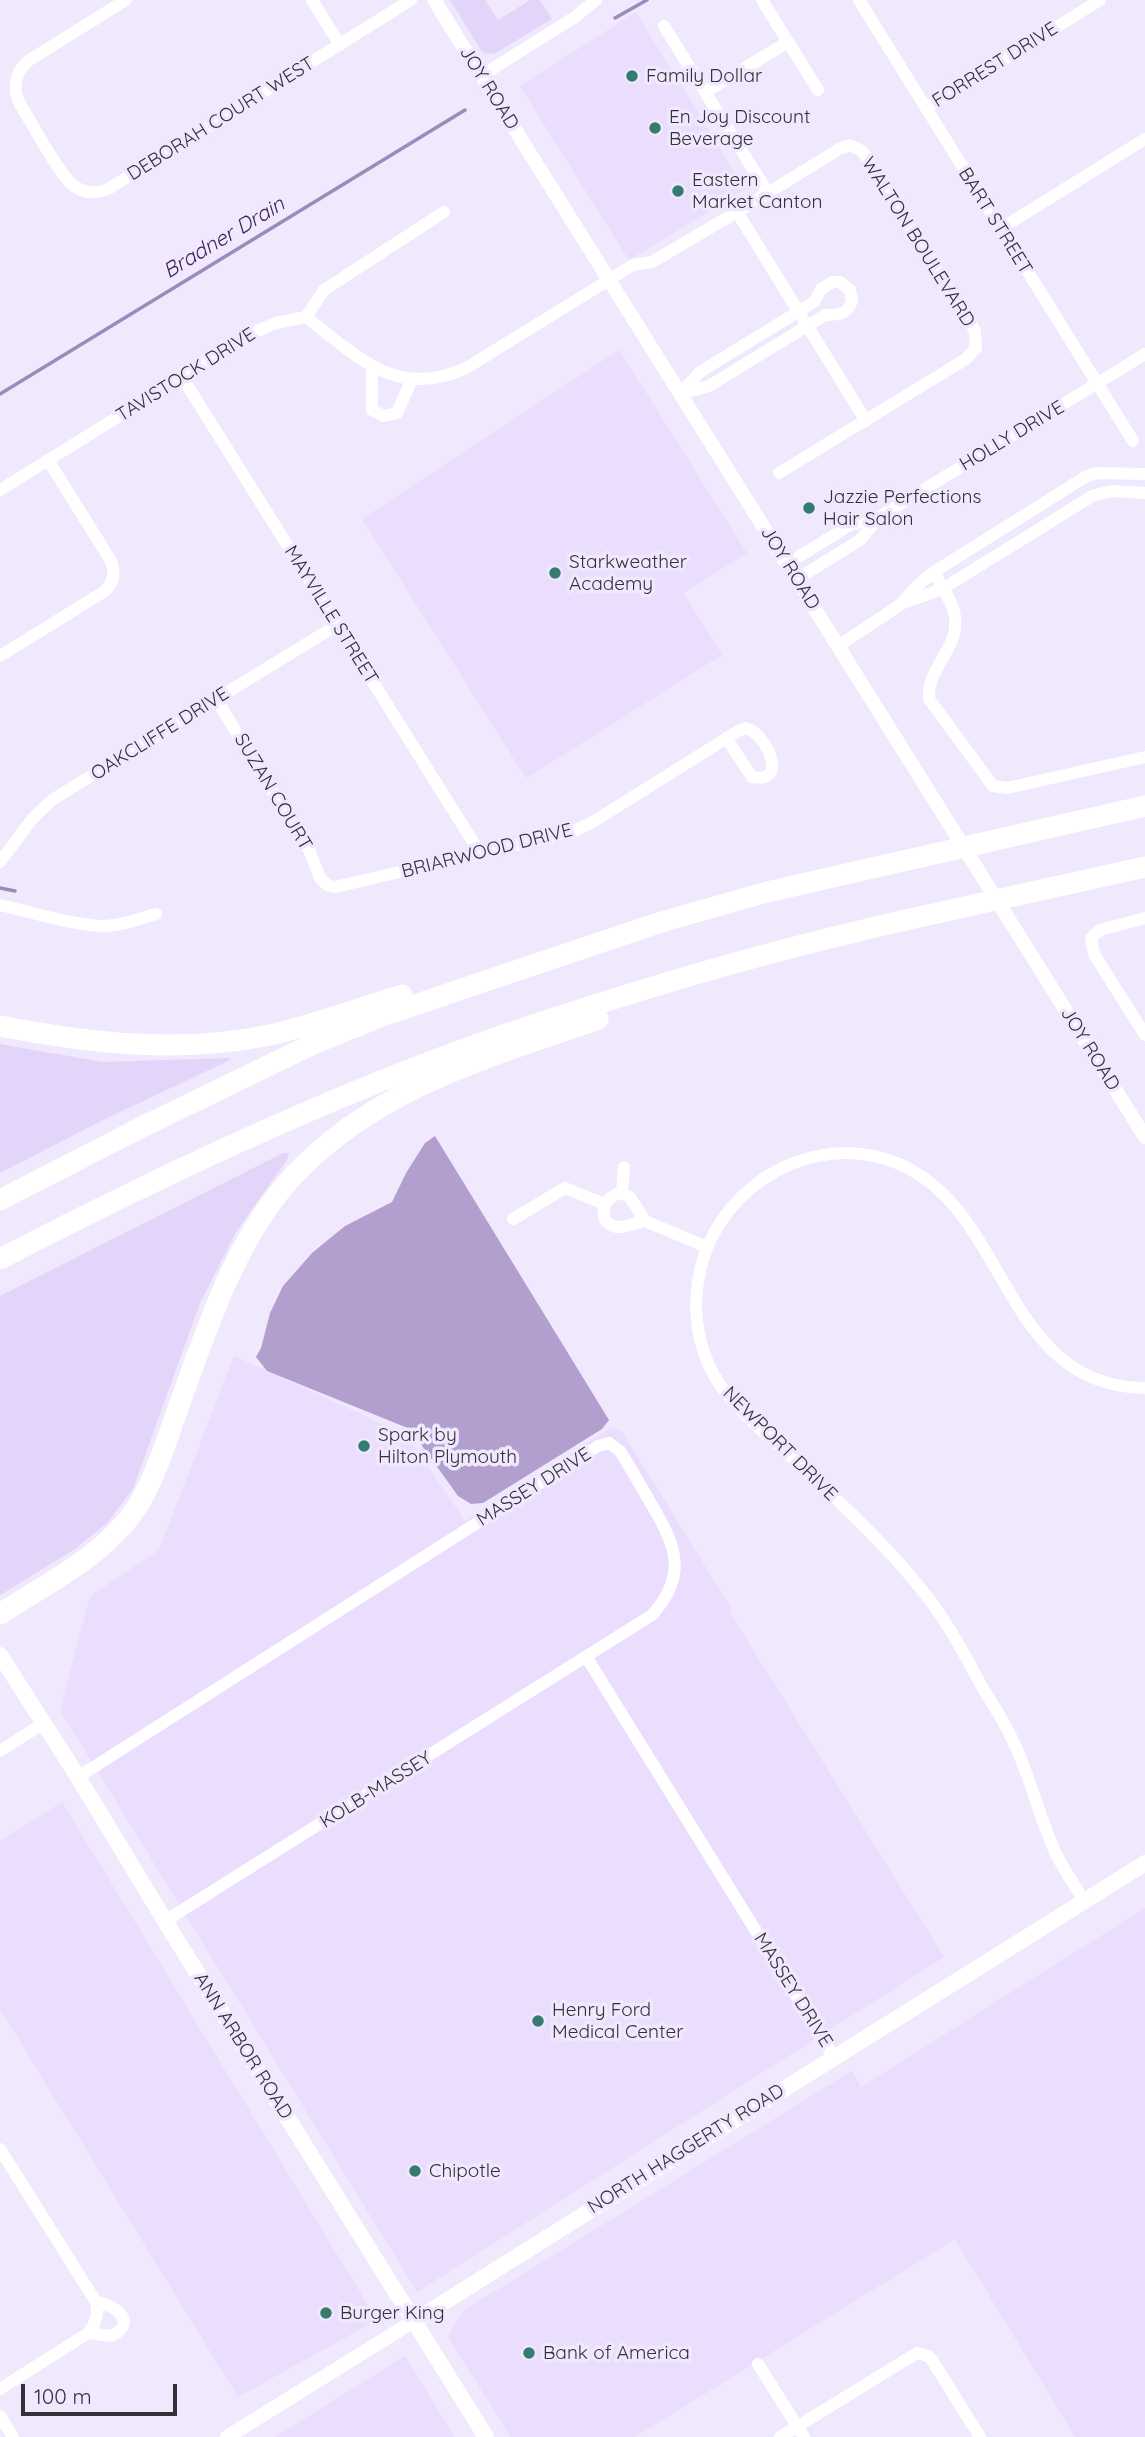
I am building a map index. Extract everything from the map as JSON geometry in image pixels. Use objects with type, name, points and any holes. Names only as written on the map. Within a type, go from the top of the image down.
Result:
[{"type":"highway","points":[[0,1200],[125,1135],[313,1044],[385,1015],[658,923],[767,892],[1145,806]]},
{"type":"highway","points":[[0,1259],[128,1193],[326,1103],[541,1023],[733,963],[1145,867]]},
{"type":"highway","points":[[0,1026],[137,1046],[227,1042],[273,1034],[499,966],[540,962]]},
{"type":"highway","points":[[0,1614],[98,1549],[117,1532],[138,1506],[161,1455],[207,1330],[243,1250],[263,1215],[295,1174],[357,1121],[413,1087],[663,996],[733,963]]},
{"type":"main road","name":"ANN ARBOR ROAD","points":[[0,1655],[486,2437]]},
{"type":"main road","name":"NORTH HAGGERTY ROAD","points":[[414,2321],[1145,1863]]},
{"type":"street","name":"DEBORAH COURT WEST","points":[[126,0],[28,61],[20,70],[16,82],[18,99],[68,181],[91,192],[105,191],[411,0]]},
{"type":"street","points":[[312,0],[340,45]]},
{"type":"street","name":"JOY ROAD","points":[[434,0],[1145,1137]]},
{"type":"street","points":[[481,76],[575,17],[596,0]]},
{"type":"street","points":[[762,0],[818,90]]},
{"type":"street","name":"BART STREET","points":[[859,0],[1133,441]]},
{"type":"street","name":"FORREST DRIVE","points":[[926,108],[1100,0]]},
{"type":"street","points":[[664,26],[768,193]]},
{"type":"street","points":[[705,92],[788,41]]},
{"type":"street","points":[[1000,229],[1145,139]]},
{"type":"street","name":"WALTON BOULEVARD","points":[[608,279],[633,265],[652,261],[839,149],[850,145],[869,159],[975,331],[976,348],[967,359],[779,473]]},
{"type":"street","points":[[444,212],[324,290],[306,317],[356,357],[394,376],[412,379],[439,377],[468,367],[608,279]]},
{"type":"street","points":[[737,212],[866,421]]},
{"type":"street","points":[[840,282],[850,290],[852,301],[846,312],[825,315],[709,386],[680,394],[700,373],[814,302],[827,284],[840,282]]},
{"type":"street","name":"TAVISTOCK DRIVE","points":[[0,490],[264,327],[306,317]]},
{"type":"street","points":[[741,347],[750,361]]},
{"type":"street","name":"HOLLY DRIVE","points":[[787,564],[850,525],[880,517],[1145,354]]},
{"type":"street","points":[[372,366],[372,410],[384,416],[397,413],[412,379]]},
{"type":"street","name":"MAYVILLE STREET","points":[[181,377],[480,853]]},
{"type":"street","points":[[0,656],[105,592],[113,581],[111,561],[48,460]]},
{"type":"street","points":[[838,646],[900,604],[934,572],[1086,477],[1097,473],[1145,474]]},
{"type":"street","points":[[1097,473],[1100,493]]},
{"type":"street","points":[[900,604],[942,589],[1100,493],[1145,493]]},
{"type":"street","name":"HOLLY DRIVE","points":[[797,579],[860,540],[880,517]]},
{"type":"street","points":[[1017,521],[1026,538]]},
{"type":"street","points":[[934,572],[954,609],[956,627],[929,686],[929,699],[993,786],[1007,788],[1145,757]]},
{"type":"street","name":"OAKCLIFFE DRIVE","points":[[0,862],[33,818],[52,800],[337,625]]},
{"type":"street","name":"SUZAN COURT","points":[[216,699],[309,850],[320,878],[327,885]]},
{"type":"street","name":"BRIARWOOD DRIVE","points":[[327,885],[335,887],[562,835],[582,828],[726,738],[741,729],[752,730],[773,760],[767,776],[752,777],[726,738]]},
{"type":"street","points":[[0,905],[82,924],[104,926],[156,914]]},
{"type":"street","points":[[1145,918],[1100,930],[1091,938],[1094,954],[1145,1035]]},
{"type":"street","name":"NEWPORT DRIVE","points":[[1084,1901],[1056,1854],[1012,1737],[935,1608],[895,1557],[736,1406],[713,1374],[702,1345],[696,1311],[700,1269],[715,1231],[735,1203],[758,1183],[803,1159],[828,1154],[869,1155],[895,1162],[920,1174],[954,1202],[1031,1326],[1061,1359],[1094,1378],[1115,1385],[1145,1388]]},
{"type":"street","points":[[622,1194],[624,1167]]},
{"type":"street","points":[[513,1219],[565,1188],[605,1204]]},
{"type":"street","points":[[645,1221],[624,1226],[612,1225],[605,1218],[605,1204],[613,1195],[630,1197],[645,1221],[707,1247]]},
{"type":"street","name":"MASSEY DRIVE","points":[[78,1777],[598,1446],[609,1443],[620,1451],[669,1536],[675,1555],[675,1572],[667,1597],[652,1615],[587,1658],[834,2057]]},
{"type":"street","name":"KOLB-MASSEY","points":[[165,1921],[587,1658]]},
{"type":"street","points":[[0,1751],[44,1723]]},
{"type":"street","points":[[0,2149],[96,2302],[96,2319],[88,2333],[0,2389]]},
{"type":"street","points":[[88,2333],[112,2336],[123,2322],[121,2312],[117,2308],[96,2302]]},
{"type":"street","name":"NORTH HAGGERTY ROAD","points":[[228,2437],[414,2321]]},
{"type":"street","points":[[780,2437],[801,2432],[910,2355],[922,2353],[932,2360],[980,2437]]},
{"type":"street","points":[[758,2364],[801,2432]]},
{"type":"street","points":[[0,2416],[13,2437]]},
{"type":"shaded area","points":[[450,0],[485,0],[498,20],[530,0],[540,0],[552,19],[494,54],[484,53]]},
{"type":"shaded area","points":[[636,12],[745,189],[629,260],[520,86]]},
{"type":"shaded area","name":"Starkweather Academy","points":[[619,350],[747,553],[683,593],[722,655],[526,778],[362,519]]},
{"type":"shaded area","points":[[0,1044],[102,1062],[231,1058],[0,1173]]},
{"type":"shaded area","points":[[435,1136],[609,1420],[602,1429],[483,1503],[471,1504],[458,1496],[410,1429],[267,1371],[256,1357],[270,1313],[283,1286],[312,1253],[345,1226],[392,1202],[425,1143]]},
{"type":"shaded area","points":[[283,1153],[289,1153],[287,1160],[236,1232],[200,1303],[133,1489],[107,1523],[75,1549],[0,1595],[0,1296]]},
{"type":"shaded area","points":[[234,1356],[406,1435],[465,1521],[611,1428],[621,1430],[731,1608],[729,1611],[944,1957],[417,2292],[60,1710],[90,1596],[159,1550]]},
{"type":"shaded area","points":[[62,1802],[377,2320],[238,2397],[0,2009],[0,1841]]},
{"type":"shaded area","points":[[1145,1908],[1145,2437],[1075,2437],[955,2239],[635,2437],[511,2437],[448,2337],[463,2311],[852,2071],[861,2087]]},
{"type":"shaded area","points":[[405,2356],[455,2437],[275,2437]]},
{"type":"waterway","name":"Bradner Drain","points":[[615,18],[647,0]]},
{"type":"waterway","name":"Bradner Drain","points":[[0,394],[465,110]]},
{"type":"waterway","name":"Bradner Drain","points":[[0,888],[15,891]]},
{"type":"place","name":"Family Dollar","points":[[632,76]]},
{"type":"place","name":"En Joy Discount Beverage","points":[[655,128]]},
{"type":"place","name":"Eastern Market Canton","points":[[678,191]]},
{"type":"place","name":"Jazzie Perfections Hair Salon","points":[[809,508]]},
{"type":"place","name":"Starkweather Academy","points":[[555,573]]},
{"type":"place","name":"Spark by Hilton Plymouth","points":[[364,1446]]},
{"type":"place","name":"Henry Ford Medical Center","points":[[538,2021]]},
{"type":"place","name":"Chipotle","points":[[415,2171]]},
{"type":"place","name":"Burger King","points":[[326,2313]]},
{"type":"place","name":"Bank of America","points":[[529,2353]]}]
